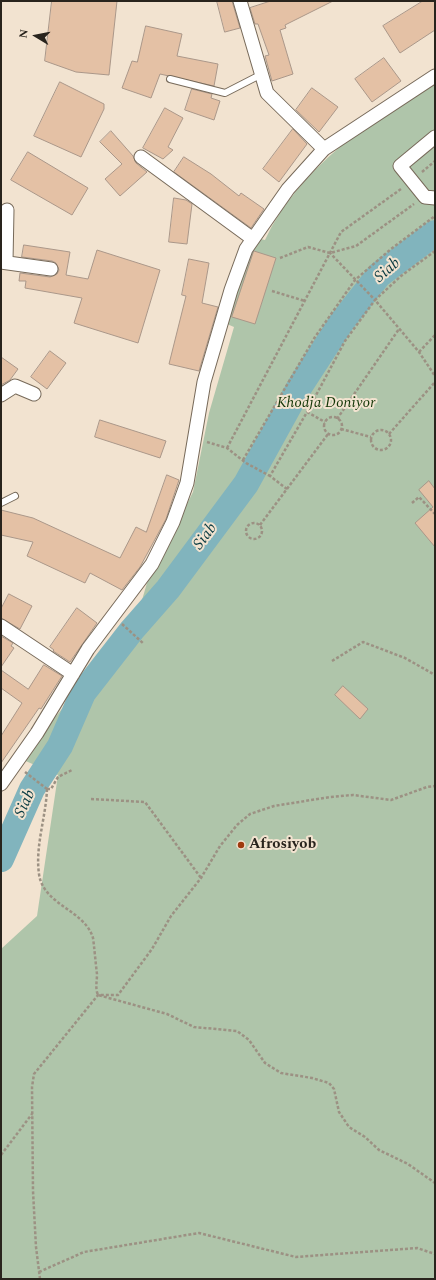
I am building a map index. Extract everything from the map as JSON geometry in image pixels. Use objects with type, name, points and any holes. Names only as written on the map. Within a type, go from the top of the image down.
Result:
[{"type":"street","points":[[240,1],[267,93],[324,149]]},
{"type":"street","points":[[1,784],[16,765],[88,649],[152,564],[173,522],[187,483],[204,382],[231,290],[246,249],[288,189],[324,149],[435,76]]},
{"type":"street","points":[[430,198],[400,166],[435,137]]},
{"type":"street","points":[[142,157],[253,239]]},
{"type":"street","points":[[7,210],[3,262],[51,268]]},
{"type":"street","points":[[1,395],[15,386],[34,394]]},
{"type":"street","points":[[1,626],[73,674]]},
{"type":"lane","points":[[170,79],[225,93],[262,74]]},
{"type":"lane","points":[[1,503],[15,496]]},
{"type":"path","points":[[227,448],[341,232],[412,180],[435,161]]},
{"type":"path","points":[[280,258],[308,247],[330,253],[356,246],[430,198]]},
{"type":"path","points":[[243,460],[315,337],[355,280],[391,249],[435,216]]},
{"type":"path","points":[[270,476],[307,412],[345,341],[375,300],[401,276],[435,251]]},
{"type":"path","points":[[330,253],[375,300],[419,352],[435,376]]},
{"type":"path","points":[[272,291],[305,300]]},
{"type":"path","points":[[337,419],[399,330]]},
{"type":"path","points":[[419,352],[435,334]]},
{"type":"path","points":[[371,437],[373,446],[381,450],[389,446],[391,442],[390,434],[435,382]]},
{"type":"path","points":[[307,412],[325,422]]},
{"type":"path","points":[[330,418],[337,419],[340,422],[341,429],[336,435],[328,434],[324,428],[325,422],[330,418]]},
{"type":"path","points":[[341,429],[371,437]]},
{"type":"path","points":[[371,437],[377,431],[381,430],[390,434]]},
{"type":"path","points":[[260,525],[328,434]]},
{"type":"path","points":[[194,439],[227,448],[246,463],[270,476],[287,489]]},
{"type":"path","points":[[412,503],[419,497],[435,514]]},
{"type":"path","points":[[252,523],[260,525],[263,529],[260,537],[252,540],[246,533],[248,525],[252,523]]},
{"type":"path","points":[[123,625],[144,644]]},
{"type":"path","points":[[332,661],[363,642],[404,658],[435,675]]},
{"type":"path","points":[[16,765],[47,789]]},
{"type":"path","points":[[47,789],[51,789],[58,777],[72,770]]},
{"type":"path","points":[[98,995],[118,995],[152,949],[172,916],[201,878],[220,846],[232,830],[250,814],[274,806],[330,797],[352,795],[391,800],[427,787],[435,786]]},
{"type":"path","points":[[47,789],[46,808],[39,846],[39,875],[47,892],[62,906],[84,922],[93,938],[97,975],[95,988],[98,995]]},
{"type":"path","points":[[92,799],[145,802],[201,878]]},
{"type":"path","points":[[40,1279],[34,1199],[32,1087],[34,1074],[98,995]]},
{"type":"path","points":[[98,995],[167,1014],[194,1027],[237,1031],[249,1040],[265,1063],[281,1073],[312,1078],[329,1084],[334,1089],[339,1112],[349,1127],[365,1137],[379,1150],[408,1164],[435,1183]]},
{"type":"path","points":[[1,1155],[32,1114]]},
{"type":"path","points":[[39,1272],[84,1252],[199,1233],[296,1257],[417,1248],[435,1254]]},
{"type":"green space","name":"Afrosiyob","points":[[435,74],[435,1279],[1,1279],[1,949],[37,916],[58,775],[21,759],[137,617],[147,583],[193,492],[209,413],[234,327],[227,324],[252,244],[256,238],[265,240],[280,214],[297,190],[340,147],[363,127]]},
{"type":"building","points":[[52,1],[117,1],[109,75],[76,72],[45,61]]},
{"type":"building","points":[[217,1],[232,1],[240,28],[225,32]]},
{"type":"building","points":[[271,1],[333,1],[285,25],[286,28],[280,30],[293,74],[272,81],[265,56],[269,55],[258,24],[255,24],[250,8]]},
{"type":"building","points":[[423,1],[435,1],[435,30],[400,53],[383,26]]},
{"type":"building","points":[[146,26],[182,34],[177,56],[218,64],[214,86],[160,74],[151,98],[122,88],[132,61],[137,62]]},
{"type":"building","points":[[384,58],[401,81],[372,102],[355,79]]},
{"type":"building","points":[[60,82],[104,104],[104,109],[81,157],[34,136]]},
{"type":"building","points":[[312,88],[338,107],[319,132],[296,110]]},
{"type":"building","points":[[192,89],[212,94],[211,98],[220,101],[214,120],[185,110]]},
{"type":"building","points":[[165,108],[183,118],[168,147],[173,150],[163,159],[143,148]]},
{"type":"building","points":[[293,129],[307,144],[279,182],[263,169]]},
{"type":"building","points":[[111,131],[133,156],[136,163],[147,172],[120,196],[105,179],[122,164],[100,142]]},
{"type":"building","points":[[28,152],[88,188],[72,215],[11,180]]},
{"type":"building","points":[[184,157],[211,174],[239,196],[241,193],[264,209],[251,228],[174,172]]},
{"type":"building","points":[[174,198],[186,200],[192,204],[187,244],[169,242]]},
{"type":"building","points":[[24,245],[70,252],[66,275],[88,279],[97,250],[160,270],[138,343],[74,323],[82,298],[25,288],[26,281],[19,281],[20,273],[50,277],[57,274],[59,270],[56,263],[52,261],[22,257]]},
{"type":"building","points":[[254,251],[276,258],[255,324],[232,317]]},
{"type":"building","points":[[189,259],[209,263],[202,303],[218,307],[199,371],[169,364],[186,296],[182,295]]},
{"type":"building","points":[[50,351],[66,363],[47,389],[31,377]]},
{"type":"building","points":[[1,357],[18,369],[10,380],[1,385]]},
{"type":"building","points":[[100,420],[166,441],[160,458],[95,437]]},
{"type":"building","points":[[167,475],[179,480],[166,519],[140,567],[122,590],[90,573],[85,583],[27,556],[33,542],[1,535],[1,510],[33,518],[120,558],[136,527],[146,532]]},
{"type":"building","points":[[429,481],[435,489],[435,547],[415,523],[433,507],[419,490]]},
{"type":"building","points":[[9,594],[32,606],[20,629],[1,618],[1,609]]},
{"type":"building","points":[[77,608],[97,623],[70,662],[53,651],[54,650],[50,647]]},
{"type":"building","points":[[1,636],[13,643],[11,646],[14,648],[1,667]]},
{"type":"building","points":[[44,665],[62,676],[41,709],[39,708],[1,763],[1,736],[22,703],[1,688],[1,670],[28,689]]},
{"type":"building","points":[[343,686],[368,709],[360,719],[335,695]]},
{"type":"waterway","name":"Siab","points":[[1,859],[32,789],[60,746],[83,693],[132,630],[168,589],[246,484],[300,386],[341,323],[379,275],[435,233]]},
{"type":"place","name":"Afrosiyob","points":[[241,845]]},
{"type":"park label","name":"Khodja Doniyor","points":[[326,404]]}]
